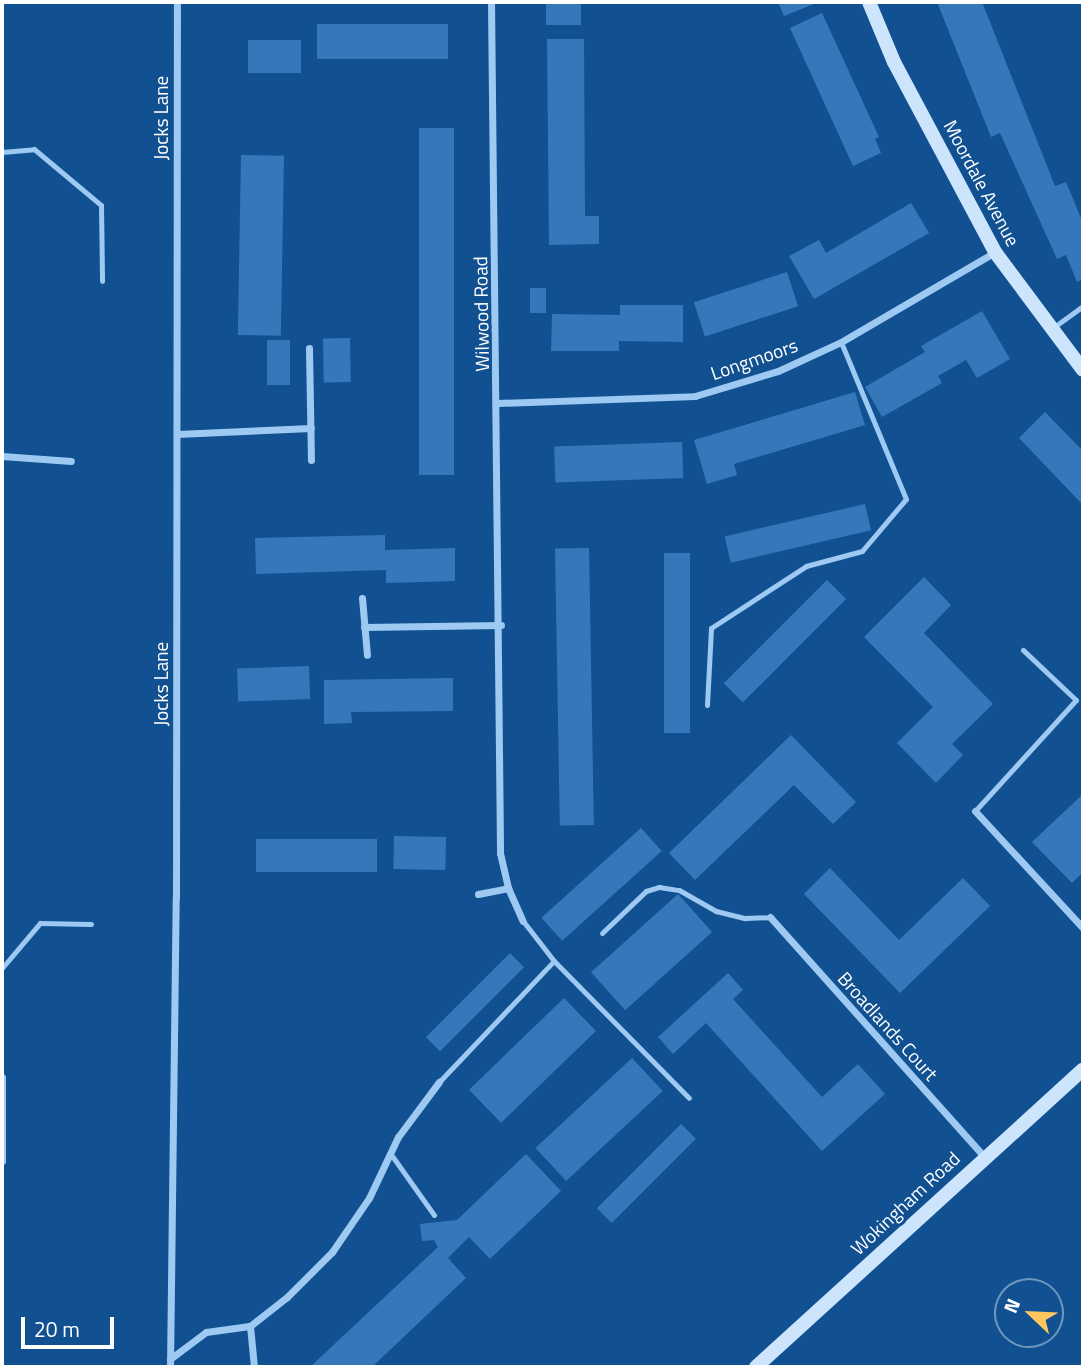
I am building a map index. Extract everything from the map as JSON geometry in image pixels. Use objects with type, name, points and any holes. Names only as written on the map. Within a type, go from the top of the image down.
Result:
[{"type":"main road","name":"Moordale Avenue","points":[[869,2],[894,62],[995,252],[1083,370]]},
{"type":"main road","name":"Wokingham Road","points":[[756,1367],[1083,1069]]},
{"type":"street","name":"Jocks Lane","points":[[170,1363],[177,434],[177,2]]},
{"type":"street","name":"Wilwood Road","points":[[491,2],[501,625],[500,853],[508,888],[523,921]]},
{"type":"street","name":"Longmoors","points":[[498,403],[695,396],[778,370],[841,342],[995,252]]},
{"type":"street","points":[[309,348],[311,460]]},
{"type":"street","points":[[177,434],[311,428]]},
{"type":"street","points":[[2,456],[71,461]]},
{"type":"street","points":[[362,598],[367,655]]},
{"type":"street","points":[[364,627],[501,625]]},
{"type":"street","points":[[975,811],[1083,928]]},
{"type":"street","points":[[478,894],[508,888]]},
{"type":"street","name":"Broadlands Court","points":[[770,917],[985,1156]]},
{"type":"street","points":[[2,1077],[2,1161]]},
{"type":"street","points":[[170,1363],[206,1332],[250,1326],[287,1297],[332,1252],[369,1198],[390,1153],[439,1082]]},
{"type":"street","points":[[250,1326],[254,1367]]},
{"type":"lane","points":[[2,152],[34,149],[101,205],[102,281]]},
{"type":"lane","points":[[1051,328],[1083,306]]},
{"type":"lane","points":[[707,705],[711,628],[806,566],[862,551],[906,499],[841,342]]},
{"type":"lane","points":[[975,811],[1076,700],[1023,650]]},
{"type":"lane","points":[[602,933],[646,891],[668,886],[716,911],[745,918],[770,917]]},
{"type":"lane","points":[[523,921],[554,961],[689,1098]]},
{"type":"lane","points":[[2,968],[40,923],[91,924]]},
{"type":"lane","points":[[439,1082],[554,961]]},
{"type":"lane","points":[[390,1153],[434,1215]]},
{"type":"building","points":[[546,2],[581,2],[581,25],[546,25]]},
{"type":"building","points":[[778,2],[819,2],[784,16]]},
{"type":"building","points":[[937,2],[982,2],[1055,186],[1066,182],[1083,223],[1083,279],[1077,282],[1066,255],[1057,259],[1000,133],[991,137]]},
{"type":"building","points":[[822,13],[879,137],[875,139],[881,153],[853,166],[790,28]]},
{"type":"building","points":[[317,24],[448,24],[448,59],[317,59]]},
{"type":"building","points":[[547,39],[584,39],[585,216],[599,216],[599,244],[549,245]]},
{"type":"building","points":[[248,40],[301,40],[301,73],[248,73]]},
{"type":"building","points":[[419,128],[454,128],[454,475],[419,475]]},
{"type":"building","points":[[241,155],[284,156],[281,336],[238,335]]},
{"type":"building","points":[[911,203],[929,233],[814,299],[789,256],[819,240],[826,253]]},
{"type":"building","points":[[787,272],[798,306],[705,337],[694,302]]},
{"type":"building","points":[[530,288],[546,288],[546,313],[530,313]]},
{"type":"building","points":[[620,305],[683,305],[683,342],[619,341],[619,351],[551,351],[552,314],[620,315]]},
{"type":"building","points":[[982,311],[1010,359],[977,378],[966,360],[938,376],[942,383],[882,417],[865,387],[925,352],[921,346]]},
{"type":"building","points":[[323,338],[350,338],[351,382],[324,382]]},
{"type":"building","points":[[267,340],[290,340],[290,385],[267,385]]},
{"type":"building","points":[[855,392],[865,425],[734,464],[737,475],[707,484],[694,440]]},
{"type":"building","points":[[1045,412],[1083,451],[1083,505],[1019,438]]},
{"type":"building","points":[[682,442],[683,478],[555,482],[554,446]]},
{"type":"building","points":[[865,504],[871,530],[731,563],[725,536]]},
{"type":"building","points":[[385,535],[385,550],[455,548],[455,581],[386,583],[386,570],[256,574],[255,538]]},
{"type":"building","points":[[589,548],[594,825],[560,826],[555,549]]},
{"type":"building","points":[[664,553],[690,553],[690,733],[664,733]]},
{"type":"building","points":[[924,577],[951,605],[924,633],[993,704],[952,744],[963,755],[936,783],[897,743],[933,707],[864,637]]},
{"type":"building","points":[[827,580],[846,599],[743,702],[724,683]]},
{"type":"building","points":[[309,666],[310,699],[238,701],[237,669]]},
{"type":"building","points":[[453,678],[453,711],[351,712],[352,723],[324,724],[324,680]]},
{"type":"building","points":[[791,735],[856,802],[833,824],[794,785],[695,880],[669,853]]},
{"type":"building","points":[[1083,794],[1083,872],[1072,883],[1032,842]]},
{"type":"building","points":[[641,828],[662,851],[562,941],[541,918]]},
{"type":"building","points":[[394,836],[446,837],[445,870],[393,869]]},
{"type":"building","points":[[256,839],[377,839],[377,872],[256,872]]},
{"type":"building","points":[[830,868],[899,940],[963,878],[990,906],[900,993],[804,894]]},
{"type":"building","points":[[678,894],[712,932],[625,1010],[591,972]]},
{"type":"building","points":[[510,953],[524,967],[440,1051],[426,1037]]},
{"type":"building","points":[[728,973],[743,990],[733,999],[822,1097],[858,1064],[885,1094],[822,1151],[706,1023],[673,1054],[658,1037]]},
{"type":"building","points":[[564,998],[596,1031],[501,1123],[469,1090]]},
{"type":"building","points":[[632,1058],[663,1091],[566,1181],[535,1148]]},
{"type":"building","points":[[681,1124],[696,1139],[612,1223],[597,1208]]},
{"type":"building","points":[[526,1154],[561,1191],[490,1259],[469,1237],[448,1258],[466,1278],[372,1367],[310,1367],[438,1247],[434,1240],[422,1241],[420,1224],[457,1220]]}]
